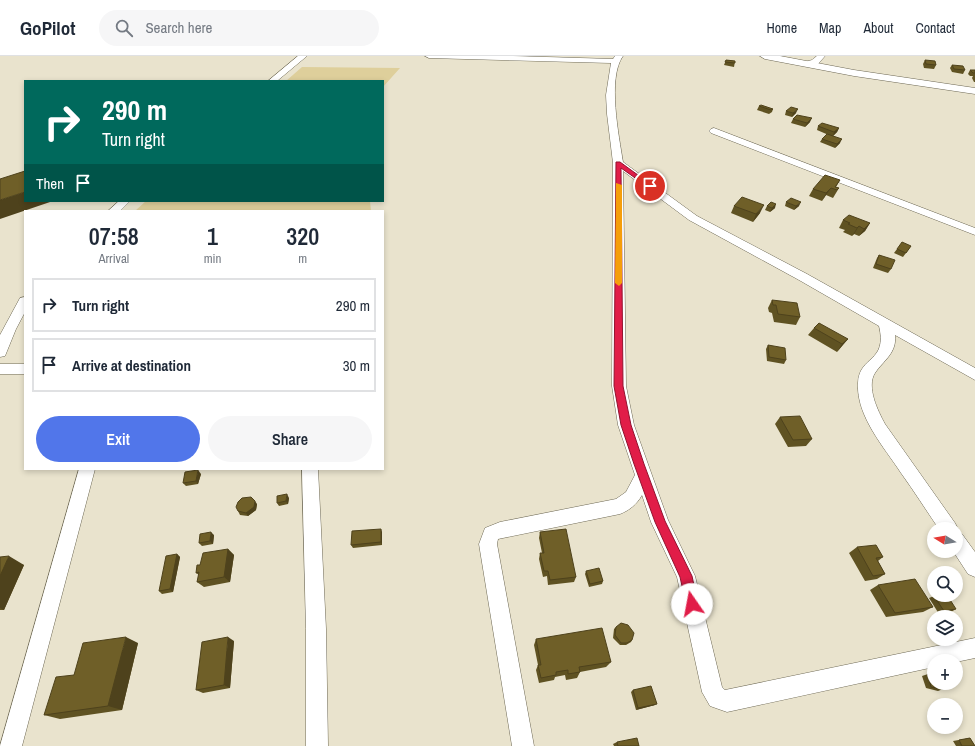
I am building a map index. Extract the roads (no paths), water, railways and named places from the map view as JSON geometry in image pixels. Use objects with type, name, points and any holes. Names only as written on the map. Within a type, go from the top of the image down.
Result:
[{"type":"street","points":[[273,80],[303,56]]},
{"type":"street","points":[[429,56],[617,59],[610,95],[611,114],[618,163],[619,386],[626,425],[643,476],[660,522],[686,576],[713,692],[718,698],[727,702],[975,648]]},
{"type":"street","points":[[765,56],[975,91]]},
{"type":"street","points":[[808,64],[815,62],[821,56]]},
{"type":"street","points":[[714,131],[975,232]]},
{"type":"street","points":[[618,163],[693,218],[975,375]]},
{"type":"street","points":[[114,210],[125,202]]},
{"type":"street","points":[[0,352],[9,329],[24,303]]},
{"type":"street","points":[[885,324],[888,337],[886,350],[870,368],[865,381],[865,393],[870,409],[881,430],[944,522]]},
{"type":"street","points":[[0,369],[24,369]]},
{"type":"street","points":[[11,746],[87,470]]},
{"type":"street","points":[[310,470],[316,629],[317,746]]},
{"type":"street","points":[[523,746],[488,544],[491,534],[500,530],[620,506],[632,497],[643,476]]},
{"type":"street","points":[[963,550],[975,568]]}]
